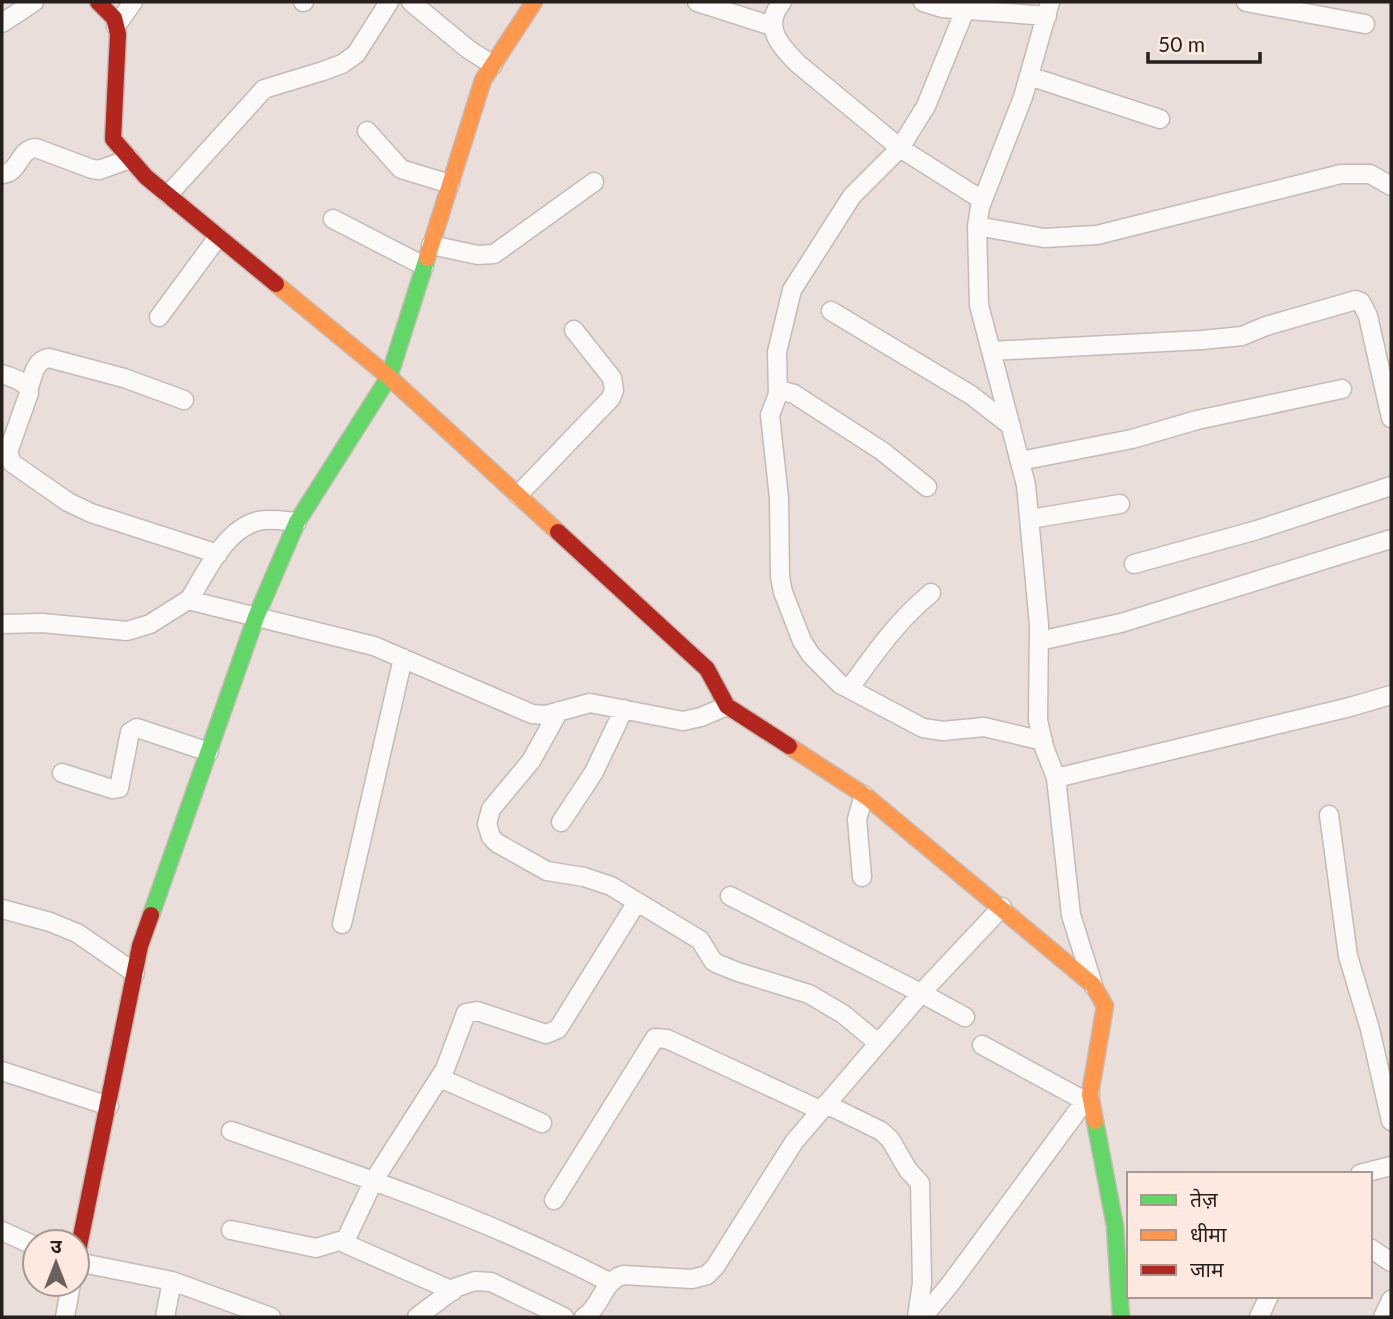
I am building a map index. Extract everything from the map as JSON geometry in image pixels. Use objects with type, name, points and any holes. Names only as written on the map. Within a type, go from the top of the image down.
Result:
[{"type":"street","points":[[2,23],[34,2]]},
{"type":"street","points":[[98,2],[114,18],[118,34],[113,139],[146,177],[389,377],[707,669],[727,706],[864,795],[1093,985]]},
{"type":"street","points":[[116,26],[133,2]]},
{"type":"street","points":[[168,195],[264,89],[342,64],[356,54],[389,2]]},
{"type":"street","points":[[411,2],[468,49],[493,65]]},
{"type":"street","points":[[83,1228],[140,946],[256,617],[298,522],[389,377],[483,80],[534,2]]},
{"type":"street","points":[[697,2],[772,26]]},
{"type":"street","points":[[782,2],[773,15],[772,26],[784,49],[797,63],[900,148],[982,200]]},
{"type":"street","points":[[923,2],[942,8],[1049,9],[1029,76],[982,200],[977,226],[979,305],[1027,485],[1039,641],[1038,720],[1056,778],[1071,915],[1093,985],[1105,1006],[1087,1097],[951,1283],[923,1317]]},
{"type":"street","points":[[1247,2],[1364,24]]},
{"type":"street","points":[[965,9],[926,106],[900,148],[852,196],[792,290],[777,352],[778,394],[770,415],[779,498],[779,568],[783,592],[802,641],[822,668],[839,684],[923,728],[943,731],[984,727],[1043,741]]},
{"type":"street","points":[[1029,76],[1160,119]]},
{"type":"street","points":[[367,131],[401,169],[450,184]]},
{"type":"street","points":[[2,174],[13,170],[25,151],[30,148],[37,148],[99,170],[130,159]]},
{"type":"street","points":[[977,226],[1044,237],[1097,235],[1341,174],[1370,174],[1391,186]]},
{"type":"street","points":[[431,245],[478,255],[494,254],[594,181]]},
{"type":"street","points":[[333,219],[424,266]]},
{"type":"street","points":[[159,317],[218,236]]},
{"type":"street","points":[[991,351],[1242,336],[1266,326],[1356,300],[1361,302],[1368,316],[1391,415]]},
{"type":"street","points":[[831,311],[971,395],[1011,426]]},
{"type":"street","points":[[518,495],[611,398],[614,390],[612,378],[574,331]]},
{"type":"street","points":[[184,400],[124,378],[49,358],[42,359],[37,364],[8,452],[12,463],[68,502],[91,513],[218,554]]},
{"type":"street","points":[[2,374],[25,383],[29,388]]},
{"type":"street","points":[[1020,461],[1132,439],[1197,420],[1342,389]]},
{"type":"street","points":[[778,394],[783,391],[794,394],[882,451],[927,487]]},
{"type":"street","points":[[1134,564],[1257,530],[1391,486]]},
{"type":"street","points":[[1030,519],[1120,504]]},
{"type":"street","points":[[2,624],[42,623],[127,631],[150,624],[189,600],[218,554],[239,530],[259,521],[298,522]]},
{"type":"street","points":[[1039,641],[1121,623],[1391,539]]},
{"type":"street","points":[[849,689],[889,634],[907,613],[931,593]]},
{"type":"street","points":[[189,600],[374,646],[532,714],[546,715],[590,703],[683,721],[727,706]]},
{"type":"street","points":[[342,923],[403,659]]},
{"type":"street","points":[[1056,778],[1336,711],[1391,695]]},
{"type":"street","points":[[561,822],[594,772],[624,709]]},
{"type":"street","points":[[559,711],[531,761],[491,809],[488,816],[489,832],[497,843],[529,862],[558,874],[598,881],[700,940],[713,961],[718,964],[809,994],[843,1014],[878,1043]]},
{"type":"street","points":[[62,773],[112,789],[119,788],[130,732],[137,728],[209,752]]},
{"type":"street","points":[[862,877],[857,819],[864,795]]},
{"type":"street","points":[[1329,815],[1348,956],[1370,1029],[1391,1121]]},
{"type":"street","points":[[730,896],[965,1017]]},
{"type":"street","points":[[453,1290],[346,1244],[346,1239],[374,1180],[440,1078],[451,1056],[463,1019],[470,1011],[546,1034],[562,1027],[637,902]]},
{"type":"street","points":[[584,1317],[592,1313],[609,1282],[623,1275],[692,1279],[707,1275],[715,1267],[794,1142],[921,993],[1002,907]]},
{"type":"street","points":[[2,909],[50,922],[76,933],[135,974]]},
{"type":"street","points":[[554,1200],[655,1038],[667,1039],[881,1131],[890,1139],[908,1170],[920,1183],[922,1283],[917,1317]]},
{"type":"street","points":[[982,1045],[1087,1097],[1122,1227],[1121,1317]]},
{"type":"street","points":[[2,1071],[109,1105]]},
{"type":"street","points":[[440,1078],[542,1123]]},
{"type":"street","points":[[231,1131],[374,1180],[487,1224],[609,1282]]},
{"type":"street","points":[[1368,1172],[1391,1166]]},
{"type":"street","points":[[231,1230],[316,1248],[346,1239]]},
{"type":"street","points":[[2,1231],[21,1240]]},
{"type":"street","points":[[1372,1249],[1391,1262]]},
{"type":"street","points":[[91,1265],[172,1281],[271,1317]]},
{"type":"street","points":[[165,1317],[172,1281]]},
{"type":"street","points":[[417,1317],[453,1290],[475,1281],[491,1282],[565,1317]]},
{"type":"street","points":[[65,1317],[68,1298]]},
{"type":"street","points":[[1259,1317],[1268,1298]]},
{"type":"street","points":[[1383,1317],[1391,1300]]},
{"type":"traffic: fast","points":[[151,915],[256,617],[297,522],[389,377],[427,258]]},
{"type":"traffic: fast","points":[[1095,1121],[1115,1226],[1121,1317]]},
{"type":"traffic: slow","points":[[427,258],[483,80],[534,2]]},
{"type":"traffic: slow","points":[[276,284],[389,377],[558,532]]},
{"type":"traffic: slow","points":[[789,746],[867,797],[1093,985],[1105,1006],[1090,1094],[1095,1121]]},
{"type":"traffic: jam","points":[[98,2],[114,18],[118,34],[113,139],[146,177],[276,284]]},
{"type":"traffic: jam","points":[[558,532],[707,669],[727,706],[789,746]]},
{"type":"traffic: jam","points":[[83,1228],[140,946],[151,915]]}]
